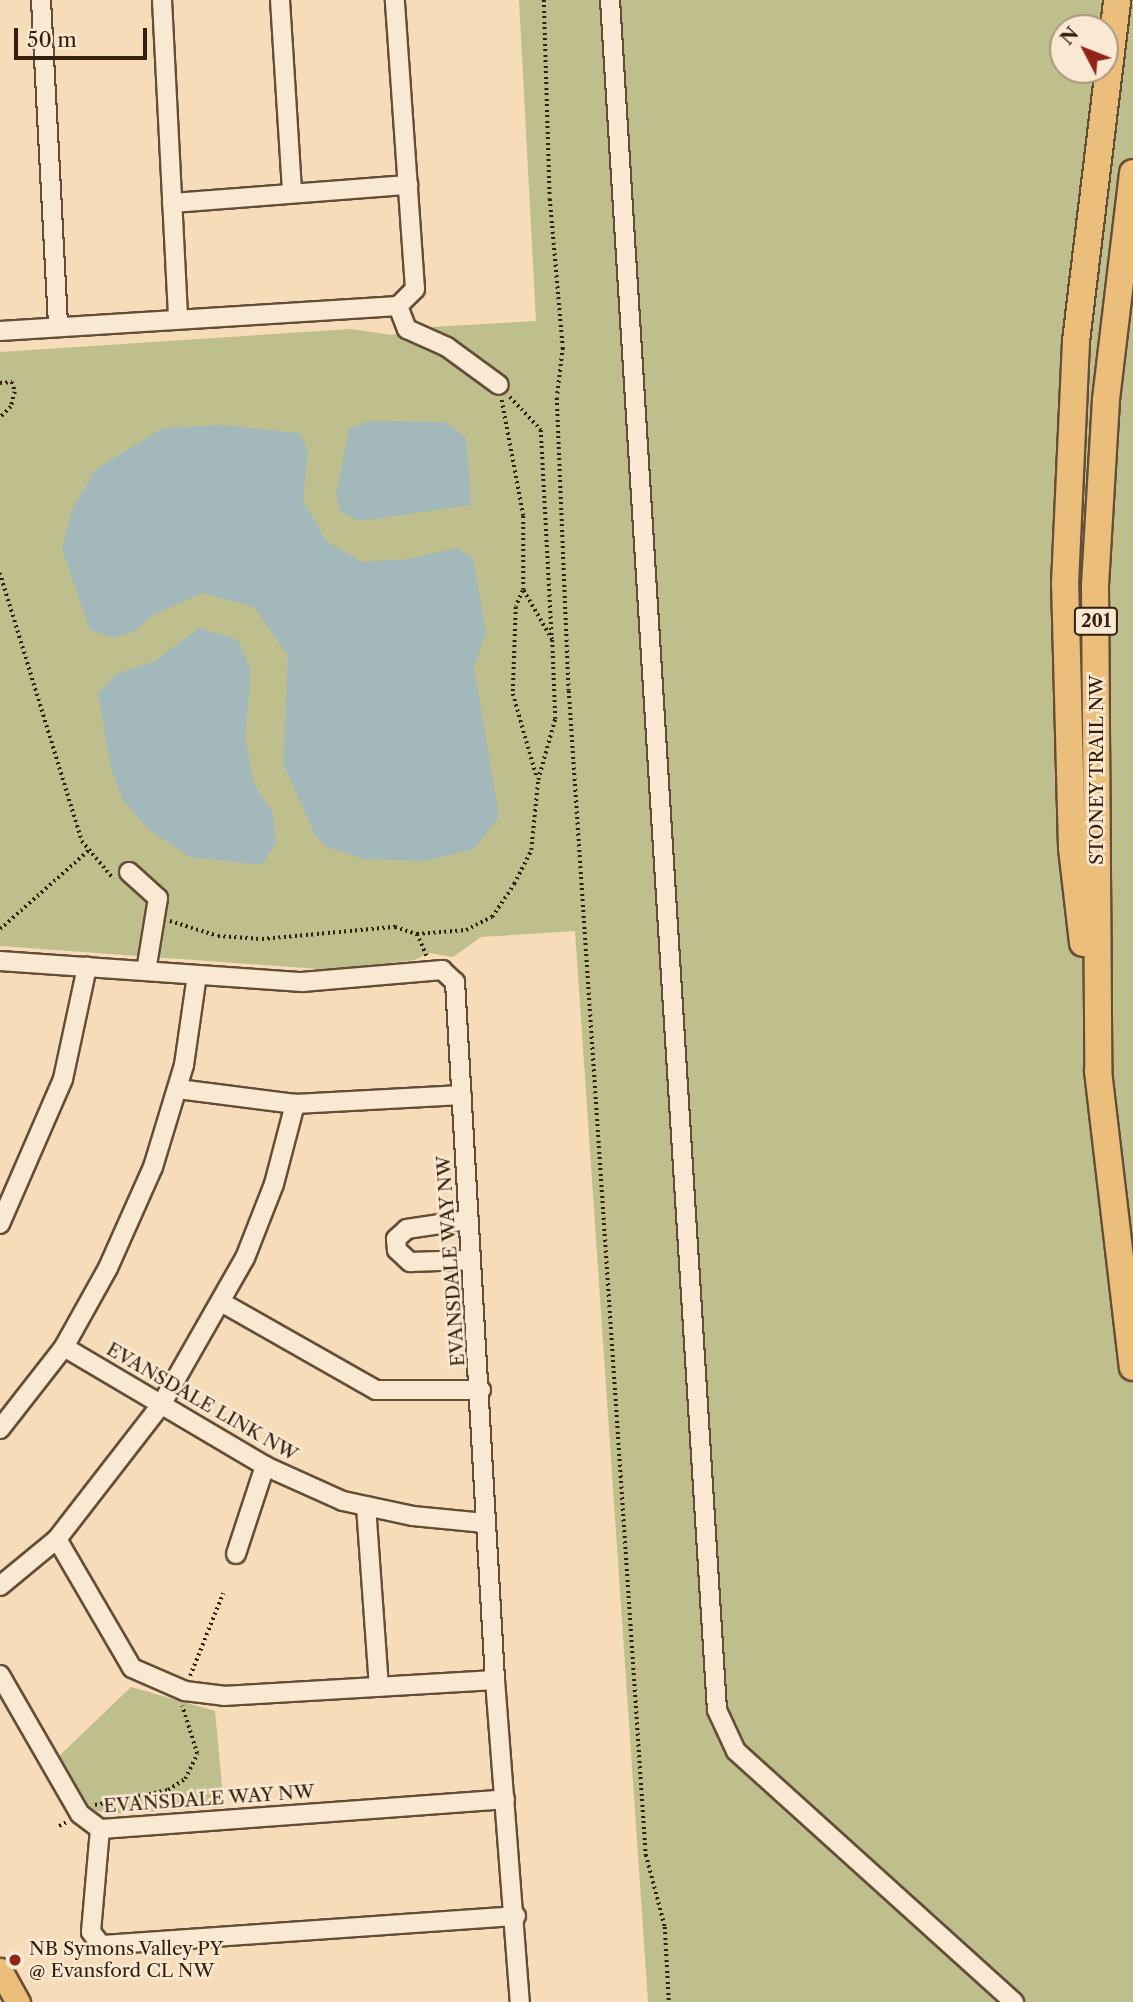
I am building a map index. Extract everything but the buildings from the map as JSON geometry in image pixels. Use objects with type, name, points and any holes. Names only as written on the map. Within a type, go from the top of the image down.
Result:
[{"type":"highway","points":[[1098,1072],[1072,848],[1065,583],[1076,341],[1117,0]]},
{"type":"highway","name":"STONEY TRAIL NW","points":[[1133,173],[1106,400],[1095,586],[1098,1072],[1133,1367]]},
{"type":"main road","points":[[0,1970],[18,2002]]},
{"type":"street","points":[[41,0],[58,325]]},
{"type":"street","points":[[162,0],[178,318]]},
{"type":"street","points":[[280,0],[292,192]]},
{"type":"street","points":[[0,331],[58,325],[398,306],[415,289],[395,0]]},
{"type":"street","points":[[610,0],[717,1710],[736,1751],[1014,2002]]},
{"type":"street","points":[[172,202],[408,185]]},
{"type":"street","points":[[398,306],[407,329],[447,347],[499,385]]},
{"type":"street","points":[[124,878],[158,898],[146,971]]},
{"type":"street","name":"EVANSDALE WAY NW","points":[[0,961],[302,982],[442,970],[455,982],[469,1260],[481,1391],[485,1523],[495,1680],[516,1916],[520,2002]]},
{"type":"street","points":[[0,1224],[63,1079],[87,967]]},
{"type":"street","points":[[0,1429],[64,1347],[108,1268],[153,1167],[178,1089],[197,975]]},
{"type":"street","points":[[178,1089],[295,1104],[462,1096]]},
{"type":"street","points":[[0,1586],[57,1539],[161,1405],[245,1258],[274,1184],[295,1104]]},
{"type":"street","points":[[467,1220],[407,1229],[396,1239],[397,1250],[410,1262],[469,1260]]},
{"type":"street","points":[[221,1302],[376,1390],[481,1391]]},
{"type":"street","name":"EVANSDALE LINK NW","points":[[64,1347],[265,1466],[343,1501],[485,1523]]},
{"type":"street","points":[[236,1554],[265,1466]]},
{"type":"street","points":[[366,1506],[379,1687]]},
{"type":"street","points":[[57,1539],[132,1668],[185,1691],[223,1696],[495,1680]]},
{"type":"street","name":"EVANSDALE WAY NW","points":[[0,1675],[80,1814],[100,1829],[505,1799]]},
{"type":"street","points":[[100,1829],[91,1932],[100,1945],[516,1916]]},
{"type":"path","points":[[544,0],[550,199],[563,348],[557,398],[569,691],[646,1855],[665,1927],[669,2002]]},
{"type":"path","points":[[0,383],[12,382],[15,392],[10,407],[0,418]]},
{"type":"path","points":[[499,385],[503,429],[523,516],[523,590],[516,607],[513,694],[538,780]]},
{"type":"path","points":[[155,916],[210,934],[251,938],[304,938],[385,927],[417,934],[456,932],[492,917],[531,850],[538,780],[555,719],[541,430],[499,385]]},
{"type":"path","points":[[0,573],[63,787],[89,850],[124,878]]},
{"type":"path","points":[[523,590],[552,640]]},
{"type":"path","points":[[0,929],[89,850]]},
{"type":"path","points":[[417,934],[427,956]]},
{"type":"path","points":[[189,1678],[223,1593]]},
{"type":"path","points":[[95,1805],[168,1790],[185,1779],[197,1754],[182,1702]]},
{"type":"green space","points":[[519,0],[1133,0],[1133,2002],[648,2002],[575,931],[481,937],[453,957],[430,953],[414,960],[332,970],[0,946],[0,352],[351,329],[392,335],[414,328],[536,321]]},
{"type":"green space","points":[[131,1687],[215,1711],[224,1807],[108,1814],[90,1809],[59,1756]]},
{"type":"shaded area","points":[[369,421],[444,422],[466,437],[471,505],[359,521],[341,512],[336,496],[349,429]]},
{"type":"shaded area","points":[[221,425],[299,433],[308,451],[303,500],[326,541],[362,562],[409,559],[456,548],[473,558],[486,633],[474,667],[499,817],[474,849],[424,861],[364,859],[327,847],[315,835],[283,763],[288,656],[254,607],[202,593],[151,616],[135,631],[114,638],[90,630],[62,549],[72,510],[95,470],[163,428]]},
{"type":"shaded area","points":[[199,628],[238,640],[251,671],[245,737],[254,784],[273,813],[276,843],[262,865],[190,857],[148,829],[123,800],[111,768],[98,693],[116,674],[155,661]]},
{"type":"place","name":"NB Symons Valley PY @ Evansford CL NW","points":[[15,1960]]}]
